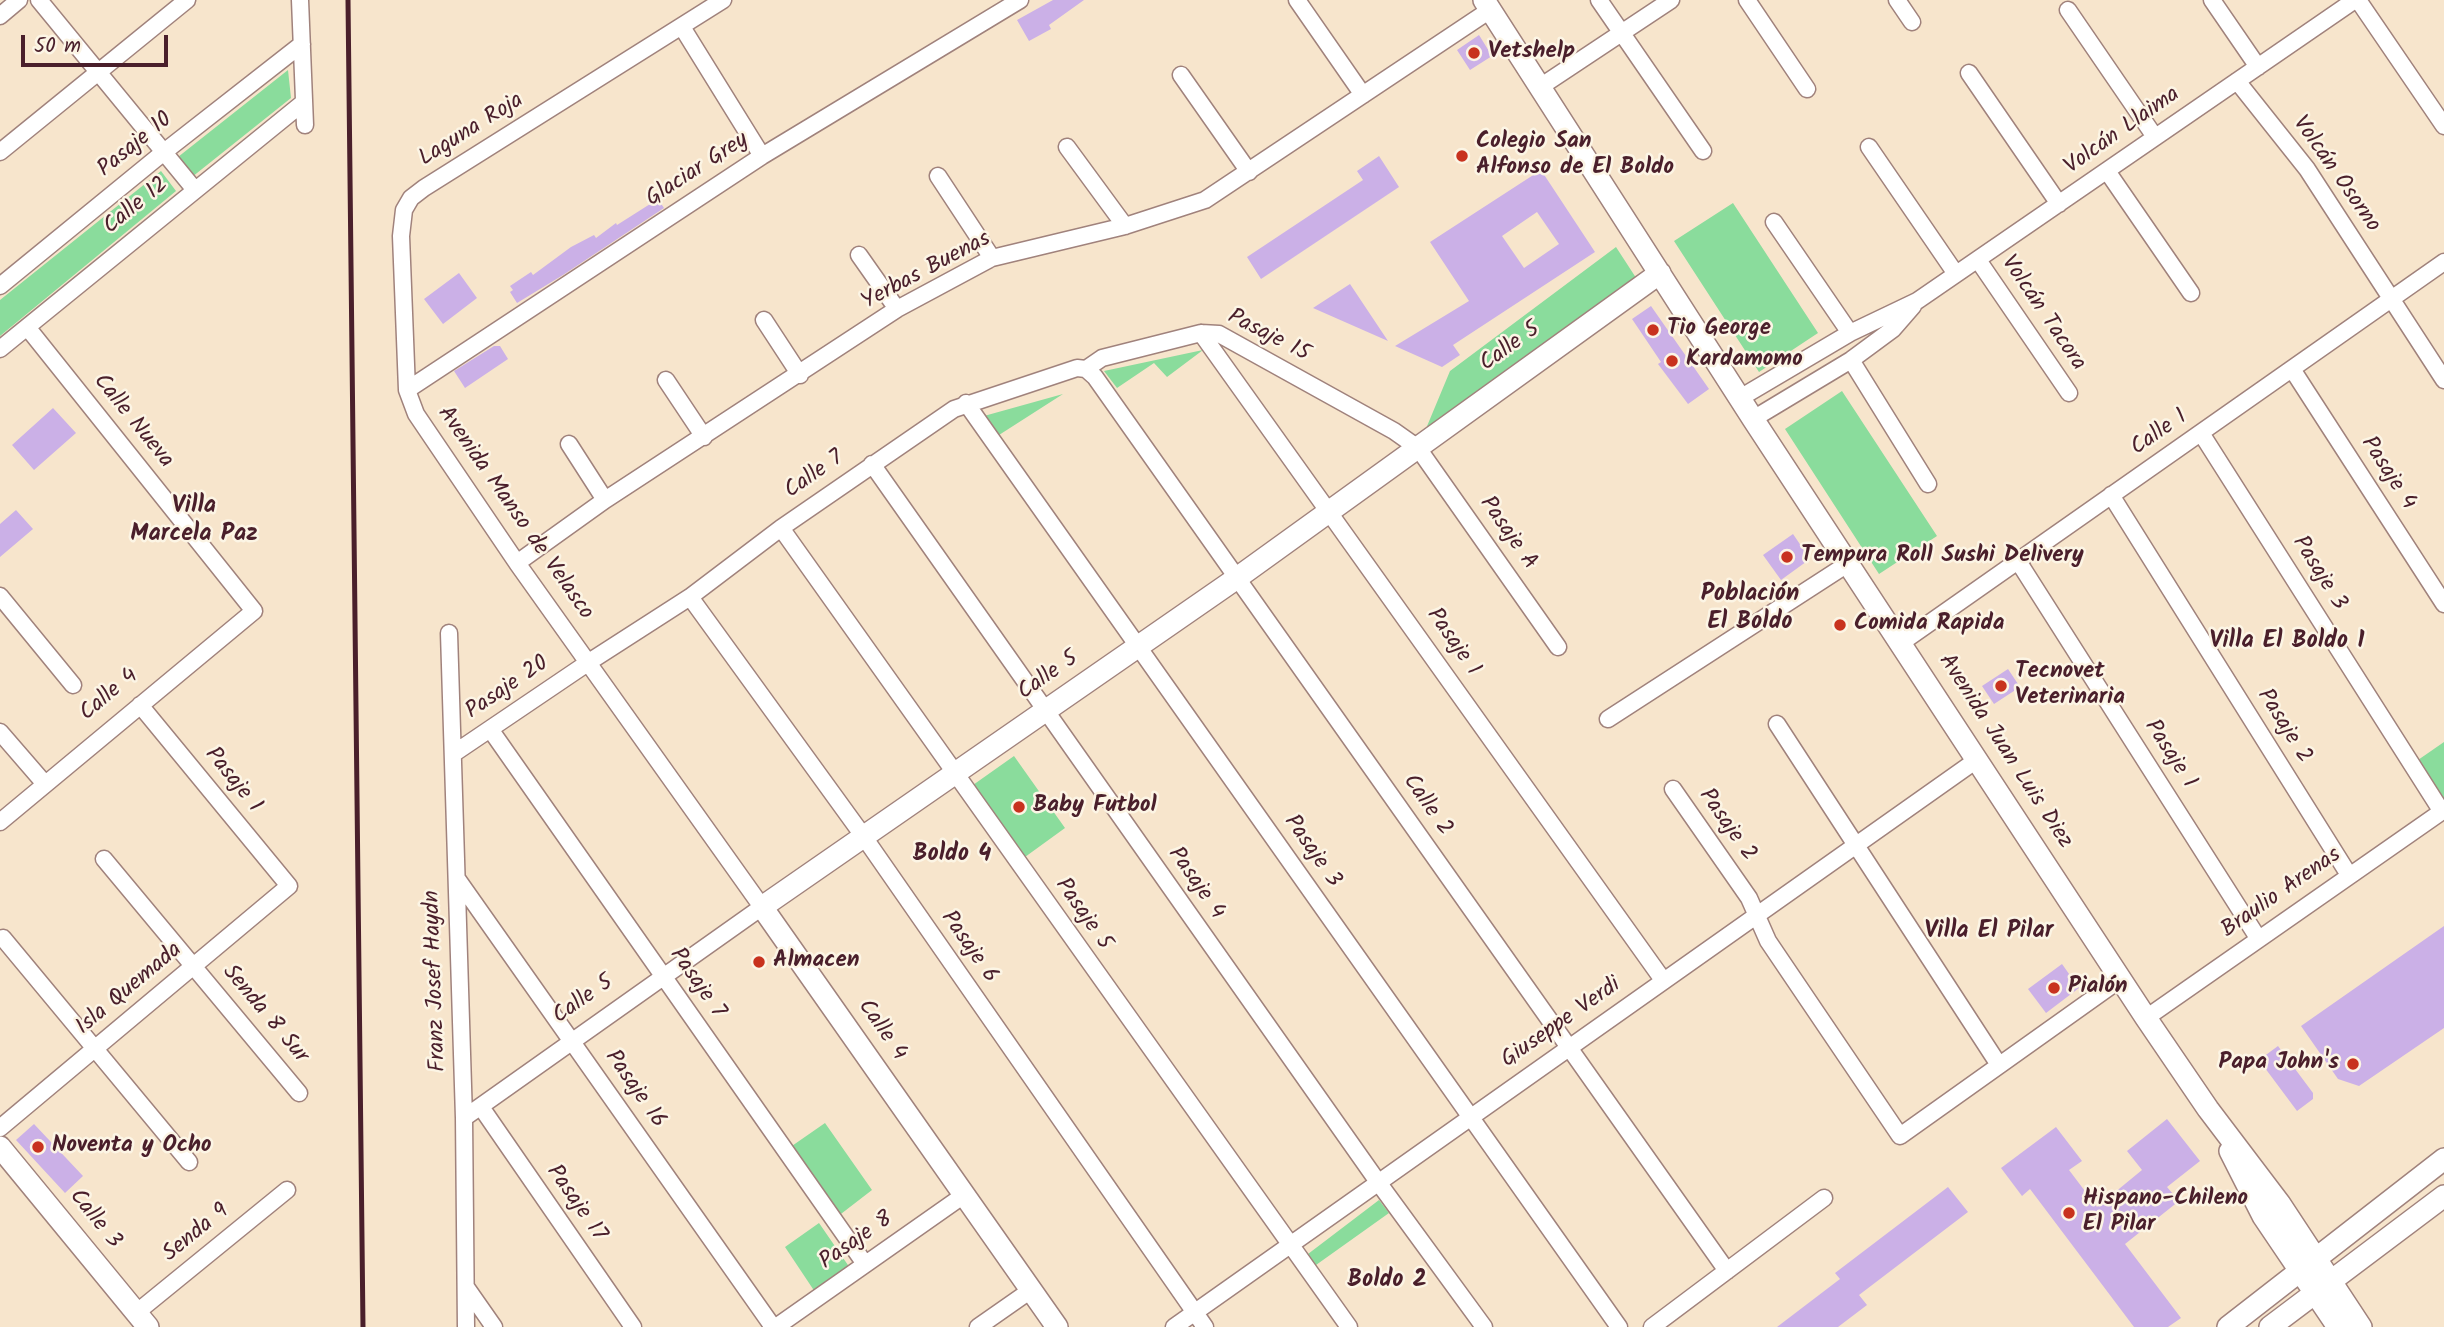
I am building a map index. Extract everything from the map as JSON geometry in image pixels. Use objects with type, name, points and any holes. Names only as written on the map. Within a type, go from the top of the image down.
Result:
[{"type":"main road","name":"Avenida Juan Luis Diez","points":[[1487,5],[1753,419],[2146,1018],[2208,1109],[2261,1177],[2361,1327]]},
{"type":"main road","name":"Calle 5","points":[[762,907],[1237,578],[1660,272]]},
{"type":"main road","name":"Calle 4","points":[[762,907],[1057,1327]]},
{"type":"main road","name":"Avenida Juan Luis Diez","points":[[2208,1109],[2263,1216],[2338,1327]]},
{"type":"main road","name":"Calle 3","points":[[0,1147],[142,1320]]},
{"type":"main road","points":[[2228,1327],[2444,1158]]},
{"type":"main road","points":[[2270,1327],[2444,1196]]},
{"type":"street","points":[[0,16],[19,0]]},
{"type":"street","points":[[40,0],[195,190]]},
{"type":"street","points":[[0,152],[187,0]]},
{"type":"street","points":[[300,0],[305,125]]},
{"type":"street","name":"Laguna Roja","points":[[407,390],[401,236],[404,210],[411,198],[424,187],[723,0]]},
{"type":"street","name":"Glaciar Grey","points":[[407,390],[762,156],[1020,0]]},
{"type":"street","points":[[1297,0],[1363,95]]},
{"type":"street","points":[[1599,0],[1703,151]]},
{"type":"street","points":[[1539,87],[1671,0]]},
{"type":"street","points":[[1747,0],[1807,89]]},
{"type":"street","points":[[1897,0],[1912,22]]},
{"type":"street","points":[[2212,0],[2258,67]]},
{"type":"street","points":[[2356,0],[2444,126]]},
{"type":"street","name":"Volcán Llaima","points":[[1740,398],[1850,333],[1917,301],[2356,0]]},
{"type":"street","name":"Yerbas Buenas","points":[[517,563],[605,500],[800,375],[897,309],[992,258],[1125,226],[1205,200],[1363,95],[1487,5]]},
{"type":"street","points":[[2068,10],[2155,138]]},
{"type":"street","points":[[682,27],[762,156]]},
{"type":"street","name":"Pasaje 10","points":[[0,286],[302,44]]},
{"type":"street","points":[[1969,73],[2059,204]]},
{"type":"street","points":[[1181,75],[1249,172]]},
{"type":"street","name":"Volcán Osorno","points":[[2237,81],[2307,169],[2391,299]]},
{"type":"street","name":"Calle 12","points":[[0,349],[304,102]]},
{"type":"street","points":[[1067,147],[1125,226]]},
{"type":"street","points":[[1869,147],[1956,274]]},
{"type":"street","points":[[2107,171],[2191,293]]},
{"type":"street","points":[[938,176],[992,258]]},
{"type":"street","points":[[1774,222],[1850,333]]},
{"type":"street","points":[[859,255],[897,309]]},
{"type":"street","name":"Volcán Tacora","points":[[1978,260],[2069,393]]},
{"type":"street","name":"Calle 1","points":[[1901,643],[2444,262]]},
{"type":"street","points":[[2391,299],[2444,380]]},
{"type":"street","name":"Volcán Llaima","points":[[1753,419],[1851,360],[1893,329],[1917,301]]},
{"type":"street","points":[[764,320],[800,375]]},
{"type":"street","name":"Calle Nueva","points":[[26,327],[254,611]]},
{"type":"street","name":"Pasaje 15","points":[[1086,369],[1102,358],[1201,333],[1219,334],[1394,431],[1418,448]]},
{"type":"street","name":"Pasaje 1","points":[[1201,333],[1663,980]]},
{"type":"street","points":[[1851,360],[1928,484]]},
{"type":"street","name":"Calle 7","points":[[589,662],[690,597],[781,528],[954,409],[1077,368],[1086,369]]},
{"type":"street","name":"Calle 2","points":[[1086,369],[1095,377],[1727,1271]]},
{"type":"street","name":"Pasaje 4","points":[[2292,369],[2444,604]]},
{"type":"street","points":[[666,380],[704,437]]},
{"type":"street","name":"Avenida Manso de Velasco","points":[[407,390],[416,414],[517,563],[589,662]]},
{"type":"street","name":"Pasaje 3","points":[[966,403],[1619,1327]]},
{"type":"street","name":"Pasaje 3","points":[[2201,433],[2443,811]]},
{"type":"street","points":[[569,444],[605,500]]},
{"type":"street","name":"Pasaje A","points":[[1418,448],[1559,647]]},
{"type":"street","name":"Pasaje 4","points":[[872,464],[1378,1182],[1484,1327]]},
{"type":"street","name":"Pasaje 2","points":[[2111,495],[2349,875]]},
{"type":"street","name":"Pasaje 5","points":[[781,528],[1349,1327]]},
{"type":"street","name":"Pasaje 1","points":[[2018,561],[2258,938]]},
{"type":"street","points":[[1608,719],[1849,563]]},
{"type":"street","points":[[0,596],[73,685]]},
{"type":"street","name":"Pasaje 6","points":[[690,597],[864,837],[1205,1327]]},
{"type":"street","name":"Calle 4","points":[[0,822],[254,611]]},
{"type":"street","name":"Franz Josef Haydn","points":[[449,633],[464,1118],[466,1327]]},
{"type":"street","name":"Calle 4","points":[[589,662],[762,907]]},
{"type":"street","name":"Pasaje 20","points":[[453,754],[589,662]]},
{"type":"street","name":"Pasaje 1","points":[[140,705],[289,886]]},
{"type":"street","points":[[1777,724],[1999,1065],[2122,978]]},
{"type":"street","name":"Pasaje 7","points":[[490,729],[865,1264]]},
{"type":"street","points":[[0,732],[45,784]]},
{"type":"street","name":"Giuseppe Verdi","points":[[1174,1327],[1978,759]]},
{"type":"street","name":"Pasaje 2","points":[[1673,789],[1749,898],[1768,941],[1900,1136],[1999,1065]]},
{"type":"street","name":"Braulio Arenas","points":[[2146,1018],[2443,811]]},
{"type":"street","name":"Senda 8 Sur","points":[[104,859],[299,1093]]},
{"type":"street","name":"Pasaje 16","points":[[457,879],[774,1327]]},
{"type":"street","name":"Isla Quemada","points":[[0,1128],[289,886]]},
{"type":"street","name":"Calle 5","points":[[464,1118],[762,907]]},
{"type":"street","points":[[4,938],[189,1162]]},
{"type":"street","name":"Pasaje 17","points":[[481,1107],[633,1327]]},
{"type":"street","name":"Senda 9","points":[[142,1320],[287,1190]]},
{"type":"street","name":"Pasaje 8","points":[[774,1327],[964,1195]]},
{"type":"street","points":[[1652,1327],[1825,1198]]},
{"type":"street","points":[[466,1287],[494,1327]]},
{"type":"street","points":[[978,1327],[1031,1290]]},
{"type":"green space","points":[[288,70],[291,98],[192,177],[178,157]]},
{"type":"green space","points":[[161,171],[176,191],[0,336],[0,300]]},
{"type":"green space","points":[[1733,203],[1818,333],[1759,372],[1674,241]]},
{"type":"green space","points":[[1616,247],[1642,287],[1425,431],[1450,371]]},
{"type":"green space","points":[[1203,350],[1167,377],[1154,363],[1117,388],[1104,371]]},
{"type":"green space","points":[[1842,391],[1937,536],[1879,574],[1785,429]]},
{"type":"green space","points":[[1063,394],[999,435],[984,416]]},
{"type":"green space","points":[[2444,742],[2444,798],[2443,800],[2418,760]]},
{"type":"green space","name":"Baby Futbol","points":[[1014,756],[1065,828],[1025,857],[973,785]]},
{"type":"green space","points":[[825,1123],[872,1190],[837,1217],[789,1148]]},
{"type":"green space","points":[[1379,1200],[1389,1213],[1316,1265],[1308,1254]]},
{"type":"green space","points":[[819,1223],[850,1268],[815,1292],[785,1247]]},
{"type":"building","points":[[1053,0],[1084,0],[1049,25],[1051,29],[1029,41],[1017,20]]},
{"type":"building","name":"Vetshelp","points":[[1479,35],[1492,56],[1470,70],[1457,50]]},
{"type":"building","points":[[1379,156],[1399,187],[1261,279],[1247,257],[1363,180],[1357,171]]},
{"type":"building","points":[[1541,170],[1595,252],[1453,345],[1460,355],[1442,367],[1395,346],[1469,301],[1430,242]],"holes":[[[1537,212],[1559,244],[1524,268],[1502,236]]]},
{"type":"building","points":[[658,199],[664,208],[517,303],[510,292],[513,290],[510,286],[531,272],[533,275],[571,247],[594,235],[596,238]]},
{"type":"building","points":[[459,273],[477,298],[443,324],[424,299]]},
{"type":"building","points":[[1350,284],[1388,341],[1313,308]]},
{"type":"building","points":[[1651,306],[1709,389],[1688,404],[1658,364],[1661,362],[1632,319]]},
{"type":"building","points":[[494,346],[500,346],[508,359],[465,388],[454,371]]},
{"type":"building","points":[[53,408],[76,433],[34,470],[12,445]]},
{"type":"building","points":[[16,510],[33,529],[0,557],[0,524]]},
{"type":"building","name":"Tempura Roll Sushi Delivery","points":[[1793,534],[1810,559],[1781,580],[1763,555]]},
{"type":"building","name":"Tecnovet Veterinaria","points":[[2008,669],[2020,687],[1994,704],[1982,686]]},
{"type":"building","points":[[2444,926],[2444,1028],[2359,1086],[2338,1079],[2301,1026]]},
{"type":"building","name":"Pialón","points":[[2062,964],[2079,988],[2046,1013],[2028,989]]},
{"type":"building","points":[[2278,1046],[2313,1093],[2313,1099],[2297,1111],[2259,1060]]},
{"type":"building","points":[[2167,1119],[2200,1161],[2167,1187],[2179,1201],[2125,1244],[2181,1318],[2168,1327],[2134,1327],[2030,1189],[2022,1196],[2001,1168],[2056,1127],[2082,1161],[2069,1170],[2097,1207],[2142,1170],[2127,1151]]},
{"type":"building","points":[[34,1124],[83,1176],[65,1193],[16,1140]]},
{"type":"building","points":[[1948,1187],[1968,1212],[1859,1295],[1867,1305],[1838,1327],[1777,1327],[1840,1279],[1835,1273]]},
{"type":"railway","points":[[348,0],[363,1327]]},
{"type":"place","name":"Vetshelp","points":[[1474,53]]},
{"type":"place","name":"Colegio San Alfonso de El Boldo","points":[[1462,156]]},
{"type":"place","name":"Tio George","points":[[1653,330]]},
{"type":"place","name":"Kardamomo","points":[[1672,361]]},
{"type":"place","name":"Tempura Roll Sushi Delivery","points":[[1787,557]]},
{"type":"place","name":"Comida Rapida","points":[[1840,625]]},
{"type":"place","name":"Tecnovet Veterinaria","points":[[2001,686]]},
{"type":"place","name":"Baby Futbol","points":[[1019,807]]},
{"type":"place","name":"Almacen","points":[[759,962]]},
{"type":"place","name":"Pialón","points":[[2054,988]]},
{"type":"place","name":"Papa John's","points":[[2353,1064]]},
{"type":"place","name":"Noventa y Ocho","points":[[38,1147]]},
{"type":"place","name":"Hispano-Chileno El Pilar","points":[[2069,1213]]},
{"type":"district","name":"Villa Marcela Paz","points":[[194,522]]},
{"type":"district","name":"Población El Boldo","points":[[1750,610]]},
{"type":"district","name":"Villa El Boldo 1","points":[[2287,643]]},
{"type":"district","name":"Boldo 4","points":[[952,856]]},
{"type":"district","name":"Villa El Pilar","points":[[1989,933]]},
{"type":"district","name":"Boldo 2","points":[[1387,1282]]}]
